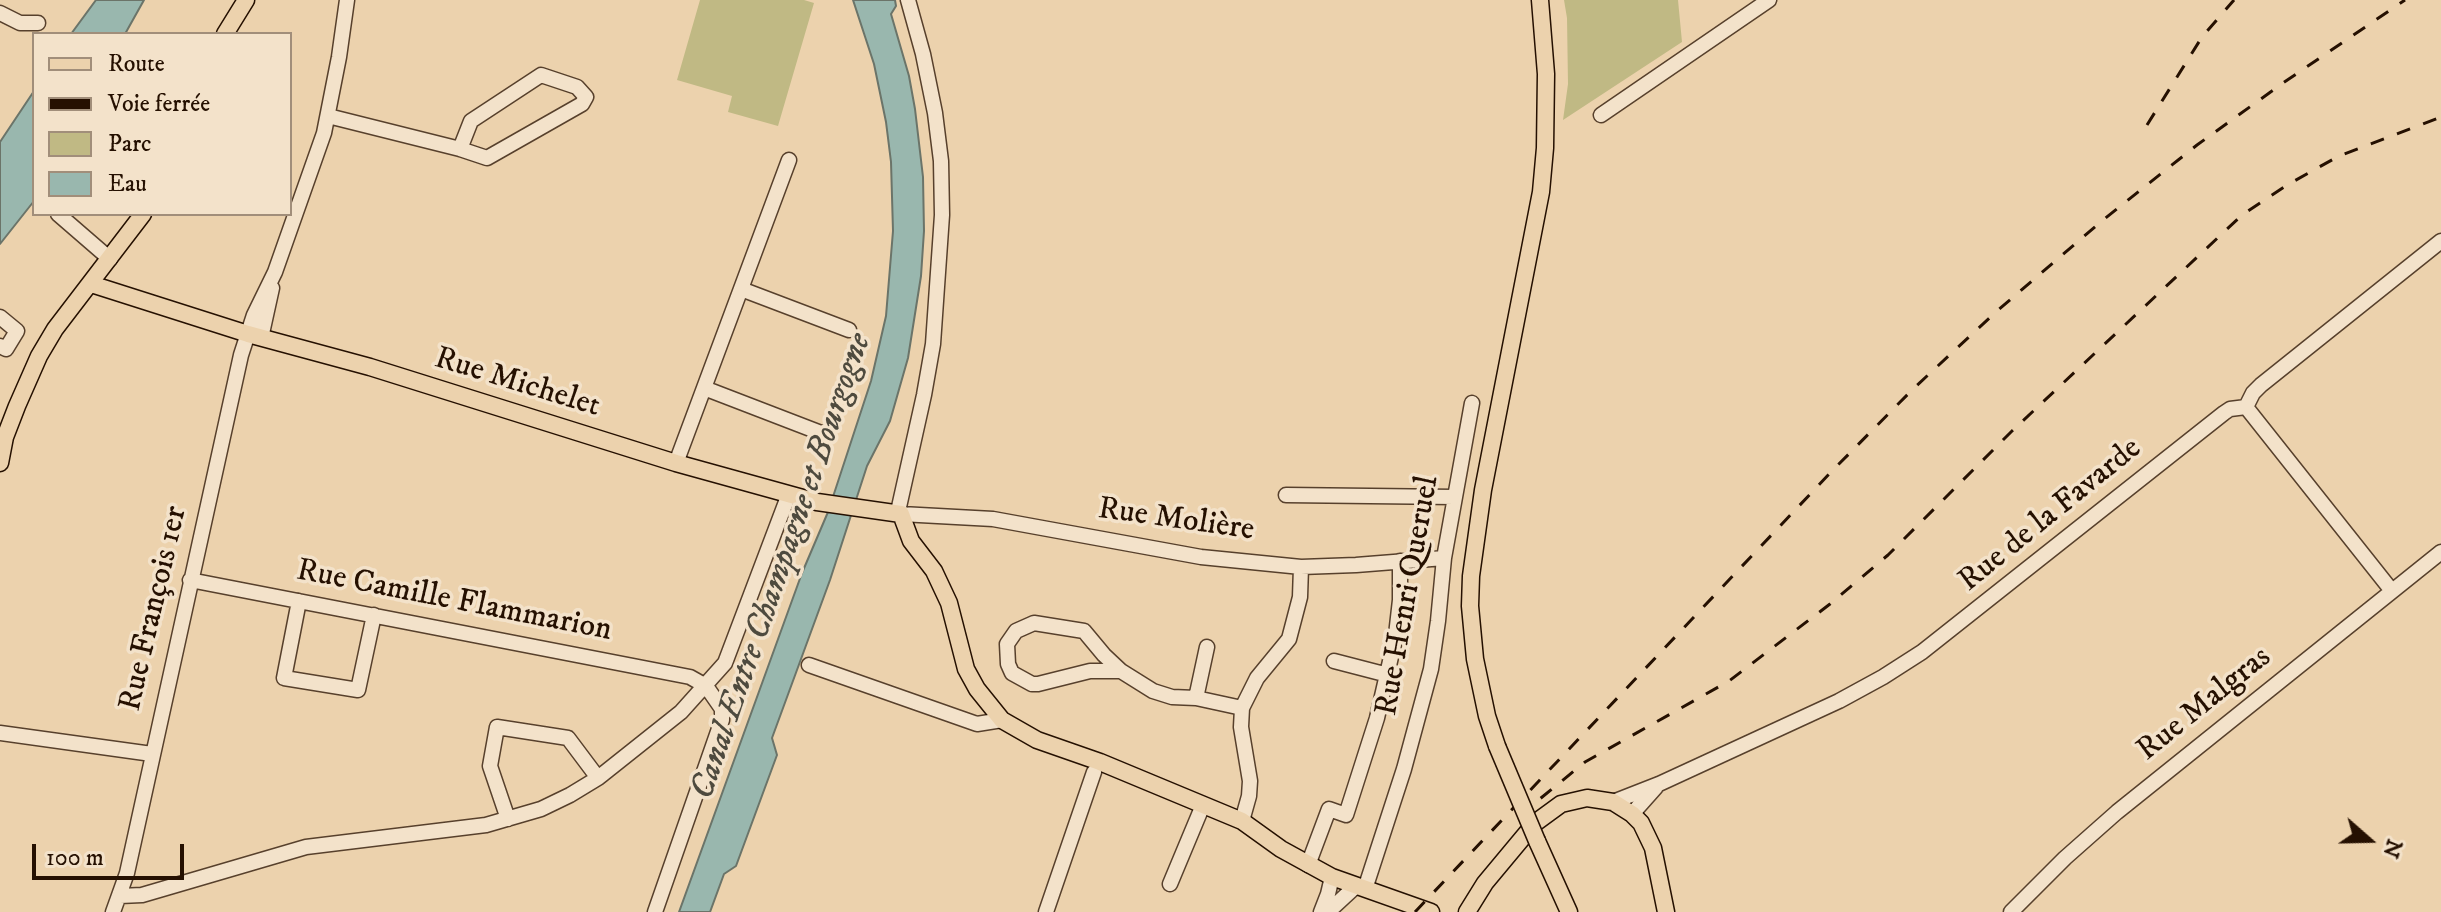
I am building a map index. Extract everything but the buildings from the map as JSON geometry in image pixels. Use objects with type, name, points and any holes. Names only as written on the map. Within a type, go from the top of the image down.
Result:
[{"type":"main road","points":[[226,32],[246,0]]},
{"type":"main road","points":[[1540,0],[1546,74],[1541,192],[1483,490],[1470,606],[1475,659],[1497,746],[1568,908]]},
{"type":"main road","points":[[0,463],[3,437],[39,356],[55,329],[142,216]]},
{"type":"main road","points":[[110,259],[120,293]]},
{"type":"main road","name":"Rue Michelet","points":[[91,284],[676,463],[817,502],[901,514]]},
{"type":"main road","points":[[901,514],[911,541],[934,571],[949,603],[966,669],[977,689],[1002,720],[1037,740],[1100,762],[1242,821],[1308,865],[1332,877],[1431,912]]},
{"type":"main road","points":[[1469,911],[1500,864],[1547,812],[1573,799],[1587,798],[1613,802],[1641,823],[1653,848],[1666,912]]},
{"type":"street","name":"Rue François 1er","points":[[113,912],[127,873],[241,355],[254,336],[254,315],[275,272],[318,151],[328,116],[347,0]]},
{"type":"street","points":[[901,514],[899,507],[933,344],[942,215],[941,161],[935,113],[908,0]]},
{"type":"street","points":[[1601,115],[1769,0]]},
{"type":"street","points":[[0,13],[20,23],[38,23]]},
{"type":"street","points":[[328,116],[487,158],[582,104],[586,97],[582,90],[541,75],[471,121],[460,149]]},
{"type":"street","points":[[676,463],[789,160]]},
{"type":"street","points":[[60,216],[110,259]]},
{"type":"street","name":"Rue de la Favarde","points":[[1613,802],[1839,701],[1883,677],[1951,631],[2224,413],[2246,407],[2261,385],[2441,241]]},
{"type":"street","points":[[741,289],[849,330]]},
{"type":"street","points":[[0,317],[17,331],[6,349],[0,346]]},
{"type":"street","points":[[704,388],[821,433]]},
{"type":"street","name":"Rue Henri Queruel","points":[[1328,912],[1361,888],[1404,769],[1431,669],[1444,558],[1472,403]]},
{"type":"street","points":[[2246,407],[2392,591]]},
{"type":"street","points":[[120,896],[142,895],[306,847],[486,825],[541,809],[570,795],[598,778],[681,712],[729,656],[789,494]]},
{"type":"street","points":[[1286,495],[1454,497]]},
{"type":"street","name":"Rue Molière","points":[[901,514],[993,519],[1201,557],[1301,567],[1444,558]]},
{"type":"street","name":"Rue Malgras","points":[[2011,912],[2117,812],[2441,552]]},
{"type":"street","points":[[1308,865],[1329,809],[1346,815],[1388,675],[1400,600],[1400,561]]},
{"type":"street","points":[[1242,821],[1250,781],[1241,727],[1242,708],[1257,678],[1289,639],[1300,597],[1301,567]]},
{"type":"street","name":"Rue Camille Flammarion","points":[[190,580],[690,677],[706,686]]},
{"type":"street","points":[[299,601],[284,678],[358,690],[374,615]]},
{"type":"street","points":[[1121,671],[1090,671],[1032,684],[1012,673],[1008,664],[1007,644],[1016,631],[1034,623],[1084,631],[1121,671],[1153,691],[1242,708]]},
{"type":"street","points":[[1196,698],[1207,647]]},
{"type":"street","points":[[1334,661],[1388,675]]},
{"type":"street","points":[[809,665],[977,724],[1002,720]]},
{"type":"street","points":[[655,912],[722,720],[722,709],[706,686]]},
{"type":"street","points":[[508,819],[490,766],[497,727],[568,738],[598,778]]},
{"type":"street","points":[[0,733],[152,754]]},
{"type":"street","points":[[1046,912],[1094,772]]},
{"type":"street","name":"Rue de la Favarde","points":[[1632,814],[1659,784]]},
{"type":"street","points":[[1170,884],[1203,805]]},
{"type":"street","points":[[1321,912],[1332,877]]},
{"type":"green space","points":[[700,0],[804,0],[814,3],[778,126],[728,112],[732,96],[677,80]]},
{"type":"green space","points":[[1564,0],[1678,0],[1682,42],[1563,120],[1568,84]]},
{"type":"water","points":[[96,0],[144,0],[126,32],[72,32]]},
{"type":"water","points":[[853,0],[895,0],[896,6],[891,14],[915,109],[923,177],[924,231],[921,276],[908,358],[890,421],[867,466],[830,580],[772,738],[777,755],[736,866],[724,874],[710,912],[679,912],[802,573],[828,512],[871,381],[886,316],[893,231],[891,162],[874,64]]},
{"type":"water","points":[[32,94],[32,204],[0,244],[0,142]]},
{"type":"railway","points":[[2147,125],[2202,37],[2234,0]]},
{"type":"railway","points":[[1415,912],[1832,471],[1913,389],[1997,311],[2197,145],[2405,0]]},
{"type":"railway","points":[[1519,816],[1585,762],[1729,681],[1830,604],[1888,555],[2011,432],[2242,215],[2339,156],[2441,117]]},
{"type":"water label","name":"Canal Entre Champagne et Bourgogne","points":[[783,567]]}]
